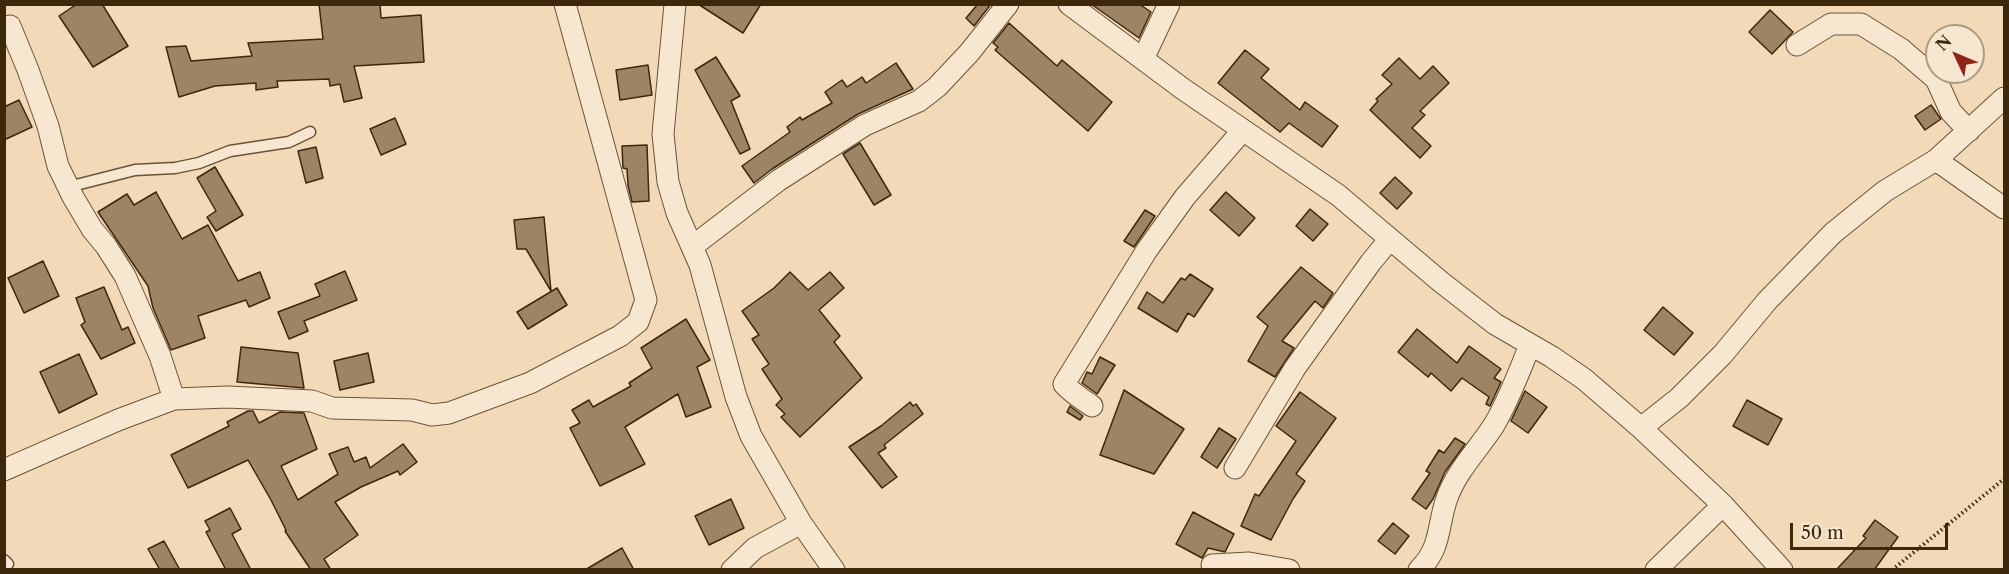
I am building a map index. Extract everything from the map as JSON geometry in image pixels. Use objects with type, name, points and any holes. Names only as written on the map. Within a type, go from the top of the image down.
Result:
[{"type":"street","points":[[4,470],[118,420],[174,399],[238,397],[312,401],[332,408],[412,410],[432,416],[449,413],[492,399],[530,383],[620,336],[638,322],[646,300],[565,4]]},
{"type":"street","points":[[675,4],[663,134],[668,182],[677,213],[693,246],[712,304],[736,397],[751,436],[801,523],[834,570]]},
{"type":"street","points":[[693,246],[779,180],[865,125],[919,101],[937,87],[969,53],[1008,4]]},
{"type":"street","points":[[1069,4],[1143,59],[1338,195],[1495,324],[1552,357],[1584,379],[1641,428],[1722,505],[1782,570]]},
{"type":"street","points":[[1143,59],[1169,4]]},
{"type":"street","points":[[1797,45],[1831,24],[1861,24],[1901,49],[1936,79],[1951,112],[1969,131]]},
{"type":"street","points":[[10,26],[48,126],[58,166],[92,229],[125,276],[160,356],[174,399]]},
{"type":"street","points":[[1641,428],[1679,398],[1716,361],[1767,301],[1833,233],[1885,191],[1936,160],[2004,98]]},
{"type":"street","points":[[1092,406],[1071,392],[1064,384],[1147,250],[1185,197],[1243,130]]},
{"type":"street","points":[[1936,160],[2004,208]]},
{"type":"street","points":[[1236,468],[1295,368],[1390,239]]},
{"type":"street","points":[[1419,570],[1429,560],[1440,535],[1442,512],[1459,471],[1493,426],[1509,396],[1530,345]]},
{"type":"street","points":[[1656,570],[1722,505]]},
{"type":"street","points":[[732,570],[755,548],[801,523]]},
{"type":"street","points":[[1212,565],[1249,563],[1289,570]]},
{"type":"lane","points":[[68,187],[135,170],[176,168],[199,163],[230,151],[289,142],[310,132]]},
{"type":"path","points":[[1892,570],[2004,479]]},
{"type":"building","points":[[77,4],[102,4],[128,46],[93,67],[59,16]]},
{"type":"building","points":[[319,4],[380,4],[381,18],[421,15],[424,62],[354,66],[362,98],[344,102],[340,84],[330,86],[329,79],[277,81],[278,87],[256,90],[256,83],[215,86],[179,97],[166,47],[186,46],[191,61],[252,56],[248,43],[323,39]]},
{"type":"building","points":[[698,4],[761,4],[743,33]]},
{"type":"building","points":[[978,4],[991,4],[974,26],[966,18]]},
{"type":"building","points":[[1091,4],[1139,4],[1151,12],[1139,38]]},
{"type":"building","points":[[1770,10],[1793,32],[1772,54],[1749,32]]},
{"type":"building","points":[[1009,23],[1057,66],[1062,60],[1112,102],[1088,131],[995,50],[998,47],[993,43]]},
{"type":"building","points":[[1245,50],[1269,69],[1261,78],[1300,110],[1305,102],[1338,126],[1322,147],[1289,123],[1280,132],[1218,83]]},
{"type":"building","points":[[716,57],[740,96],[731,101],[750,149],[740,154],[695,70]]},
{"type":"building","points":[[1399,58],[1420,79],[1433,66],[1449,83],[1420,111],[1425,115],[1412,128],[1431,146],[1420,158],[1370,110],[1378,101],[1376,99],[1392,84],[1382,75]]},
{"type":"building","points":[[896,63],[913,89],[858,114],[754,183],[742,166],[790,132],[787,127],[800,117],[802,120],[832,103],[825,92],[842,80],[847,87],[862,77],[866,83]]},
{"type":"building","points":[[648,65],[652,95],[620,100],[616,70]]},
{"type":"building","points":[[19,100],[32,127],[4,140],[4,107]]},
{"type":"building","points":[[1931,105],[1941,119],[1925,130],[1915,116]]},
{"type":"building","points":[[395,118],[406,144],[381,155],[370,129]]},
{"type":"building","points":[[860,143],[891,195],[874,205],[843,154]]},
{"type":"building","points":[[647,145],[649,201],[632,202],[627,169],[623,168],[622,146]]},
{"type":"building","points":[[316,147],[323,178],[306,183],[298,151]]},
{"type":"building","points":[[215,167],[243,215],[216,231],[207,217],[216,211],[197,178]]},
{"type":"building","points":[[1395,177],[1412,193],[1397,209],[1380,193]]},
{"type":"building","points":[[156,192],[182,239],[208,225],[238,281],[260,272],[270,298],[249,307],[246,300],[198,316],[205,338],[171,350],[153,308],[148,286],[98,212],[127,194],[134,205]]},
{"type":"building","points":[[1226,192],[1255,218],[1239,236],[1210,210]]},
{"type":"building","points":[[1310,209],[1328,224],[1313,241],[1296,226]]},
{"type":"building","points":[[1145,210],[1155,216],[1134,247],[1124,241]]},
{"type":"building","points":[[544,217],[551,291],[526,249],[517,249],[514,220]]},
{"type":"building","points":[[43,261],[59,296],[24,313],[8,278]]},
{"type":"building","points":[[1301,267],[1333,293],[1323,308],[1315,301],[1282,341],[1294,348],[1275,377],[1248,361],[1268,326],[1257,317]]},
{"type":"building","points":[[345,271],[357,300],[304,321],[308,331],[289,339],[278,312],[320,296],[315,284]]},
{"type":"building","points":[[790,272],[808,290],[830,272],[844,288],[819,310],[840,336],[834,342],[862,378],[800,437],[781,417],[785,414],[776,405],[782,399],[762,369],[769,364],[752,339],[759,335],[742,311],[774,288]]},
{"type":"building","points":[[1190,274],[1213,289],[1194,317],[1188,313],[1177,332],[1138,308],[1147,292],[1163,303],[1181,278],[1185,280]]},
{"type":"building","points":[[104,287],[122,330],[128,327],[135,343],[101,359],[81,325],[85,322],[76,298]]},
{"type":"building","points":[[557,288],[567,305],[528,329],[517,312]]},
{"type":"building","points":[[1663,307],[1693,333],[1674,355],[1644,330]]},
{"type":"building","points":[[686,319],[710,360],[697,367],[711,407],[686,417],[678,394],[625,427],[645,464],[600,486],[570,428],[580,423],[572,410],[589,400],[593,407],[631,386],[629,383],[652,368],[641,348]]},
{"type":"building","points":[[1417,329],[1457,363],[1469,346],[1501,369],[1494,378],[1501,382],[1490,406],[1486,404],[1489,397],[1462,378],[1451,391],[1431,373],[1428,377],[1398,352]]},
{"type":"building","points":[[241,347],[298,353],[304,388],[237,382]]},
{"type":"building","points":[[368,353],[374,382],[340,390],[334,361]]},
{"type":"building","points":[[79,354],[97,394],[59,413],[40,372]]},
{"type":"building","points":[[1100,357],[1115,365],[1097,394],[1082,383],[1087,372],[1092,374]]},
{"type":"building","points":[[1124,390],[1184,429],[1154,474],[1100,455]]},
{"type":"building","points":[[1525,391],[1547,407],[1528,433],[1511,421]]},
{"type":"building","points":[[1300,392],[1336,418],[1296,474],[1305,481],[1271,540],[1241,526],[1255,494],[1259,496],[1296,441],[1276,426]]},
{"type":"building","points":[[1747,400],[1782,419],[1768,445],[1733,426]]},
{"type":"building","points":[[910,402],[913,406],[916,404],[923,414],[884,445],[886,448],[878,453],[897,477],[882,488],[849,447],[881,426]]},
{"type":"building","points":[[1070,406],[1083,416],[1080,420],[1067,412]]},
{"type":"building","points":[[248,411],[253,411],[259,423],[280,412],[304,413],[317,449],[281,466],[298,500],[338,474],[329,454],[348,447],[354,462],[366,457],[370,468],[403,444],[417,462],[400,475],[398,471],[361,487],[335,502],[358,535],[324,559],[331,570],[311,570],[285,531],[271,500],[248,460],[188,488],[171,455],[229,426],[227,422]]},
{"type":"building","points":[[1219,428],[1236,439],[1217,468],[1201,457]]},
{"type":"building","points":[[1455,438],[1465,444],[1445,472],[1426,509],[1412,499],[1430,473],[1426,471],[1439,450],[1444,453]]},
{"type":"building","points":[[731,499],[744,528],[709,545],[695,516]]},
{"type":"building","points":[[230,508],[241,529],[232,534],[251,570],[226,570],[206,532],[210,530],[205,521]]},
{"type":"building","points":[[1193,512],[1234,534],[1225,552],[1208,548],[1202,558],[1176,544]]},
{"type":"building","points":[[1875,520],[1898,537],[1874,570],[1836,570],[1866,538],[1863,536]]},
{"type":"building","points":[[1393,523],[1409,536],[1395,554],[1378,541]]},
{"type":"building","points":[[164,541],[180,570],[160,570],[148,549]]},
{"type":"building","points":[[622,548],[634,570],[585,570]]}]
